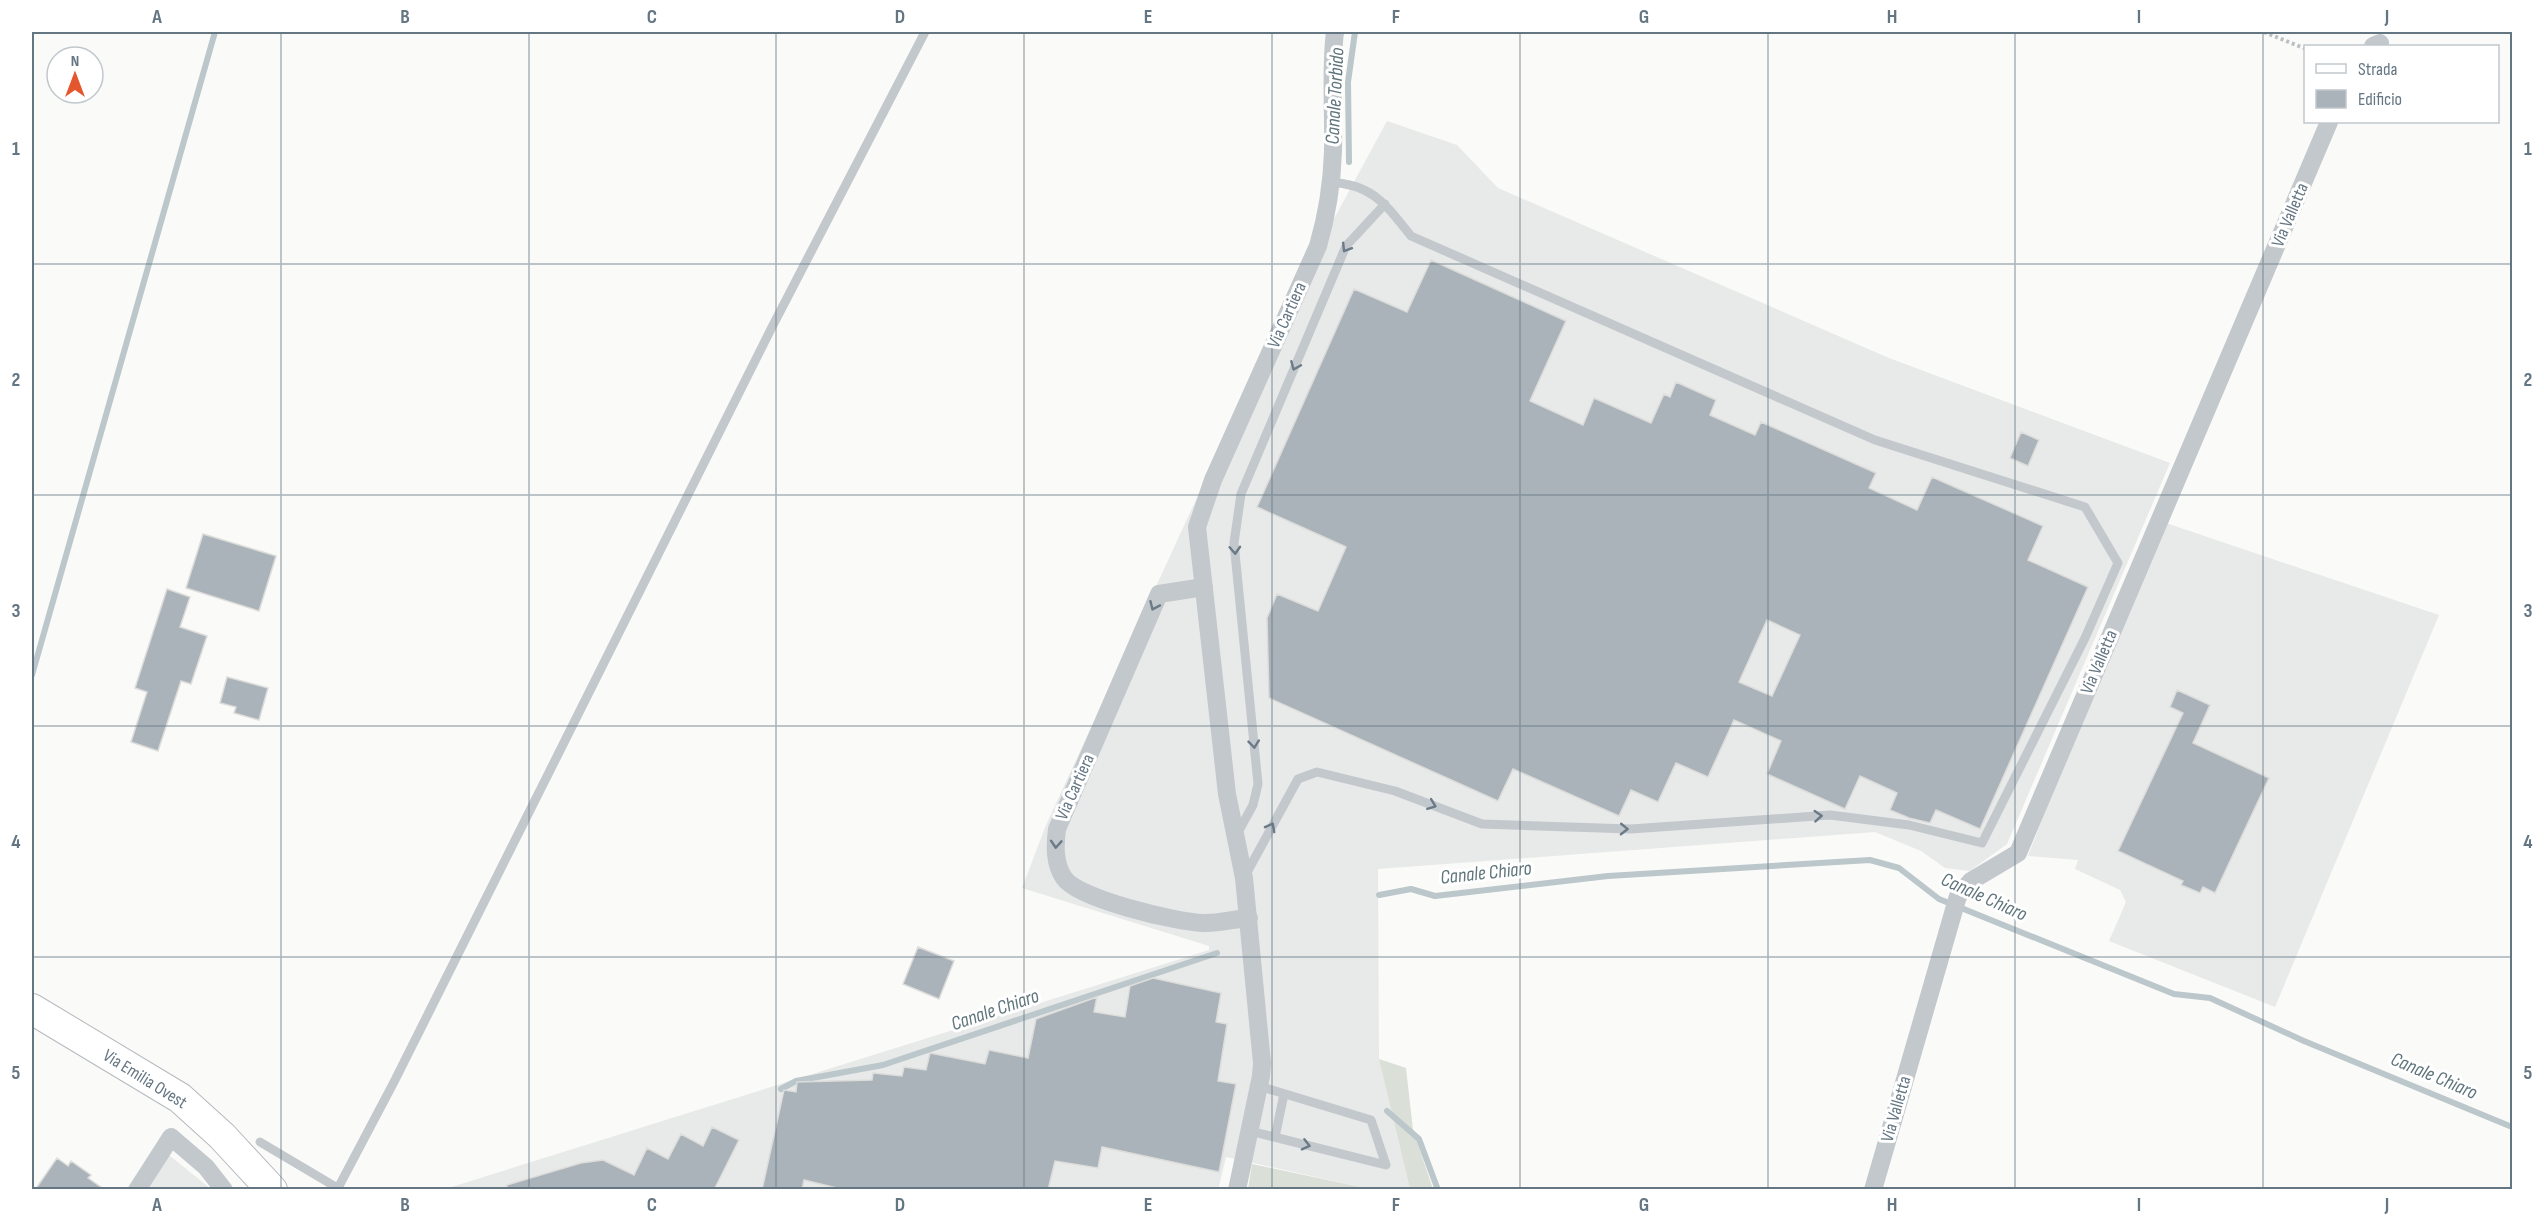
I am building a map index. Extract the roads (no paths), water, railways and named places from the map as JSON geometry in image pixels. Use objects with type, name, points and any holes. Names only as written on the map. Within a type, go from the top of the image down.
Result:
[{"type":"main road","name":"Via Emilia Ovest","points":[[32,1009],[180,1098],[222,1136],[272,1190]]},
{"type":"street","name":"Via Cartiera","points":[[1237,1190],[1262,1063],[1249,918],[1244,878],[1227,794],[1197,527],[1201,512],[1318,246],[1326,218],[1333,152],[1332,54],[1335,32]]},
{"type":"street","name":"Via Valletta","points":[[1873,1190],[1956,902],[1971,881],[2018,853],[2330,123]]},
{"type":"street","name":"Via Cartiera","points":[[1204,587],[1159,594],[1057,829],[1054,853],[1064,878],[1079,890],[1135,909],[1177,920],[1205,923],[1249,918]]},
{"type":"street","points":[[137,1190],[171,1137],[206,1167],[224,1190]]},
{"type":"lane","points":[[260,1142],[340,1189],[771,329],[925,32]]},
{"type":"lane","points":[[1244,878],[1298,779],[1317,772],[1395,791],[1482,824],[1630,829],[1830,815],[1909,825],[1982,843],[2085,638],[2118,563],[2085,507],[1875,440],[1411,236],[1385,204],[1361,186],[1330,182]]},
{"type":"lane","points":[[1235,837],[1253,805],[1258,784],[1234,543],[1241,494],[1346,246],[1385,204]]},
{"type":"lane","points":[[1250,1131],[1386,1165],[1371,1120],[1259,1086]]},
{"type":"lane","points":[[1275,1137],[1284,1094]]},
{"type":"waterway","points":[[32,675],[215,32]]},
{"type":"waterway","name":"Canale Torbido","points":[[1349,162],[1348,82],[1355,32]]},
{"type":"waterway","name":"Canale Chiaro","points":[[1379,895],[1411,889],[1435,896],[1608,876],[1870,860],[1899,868],[1939,899],[2174,994],[2210,998],[2304,1041],[2512,1127]]},
{"type":"waterway","name":"Canale Chiaro","points":[[781,1089],[796,1081],[883,1065],[1217,953]]},
{"type":"waterway","name":"Canale Torbido","points":[[1387,1111],[1419,1139],[1438,1190]]}]
